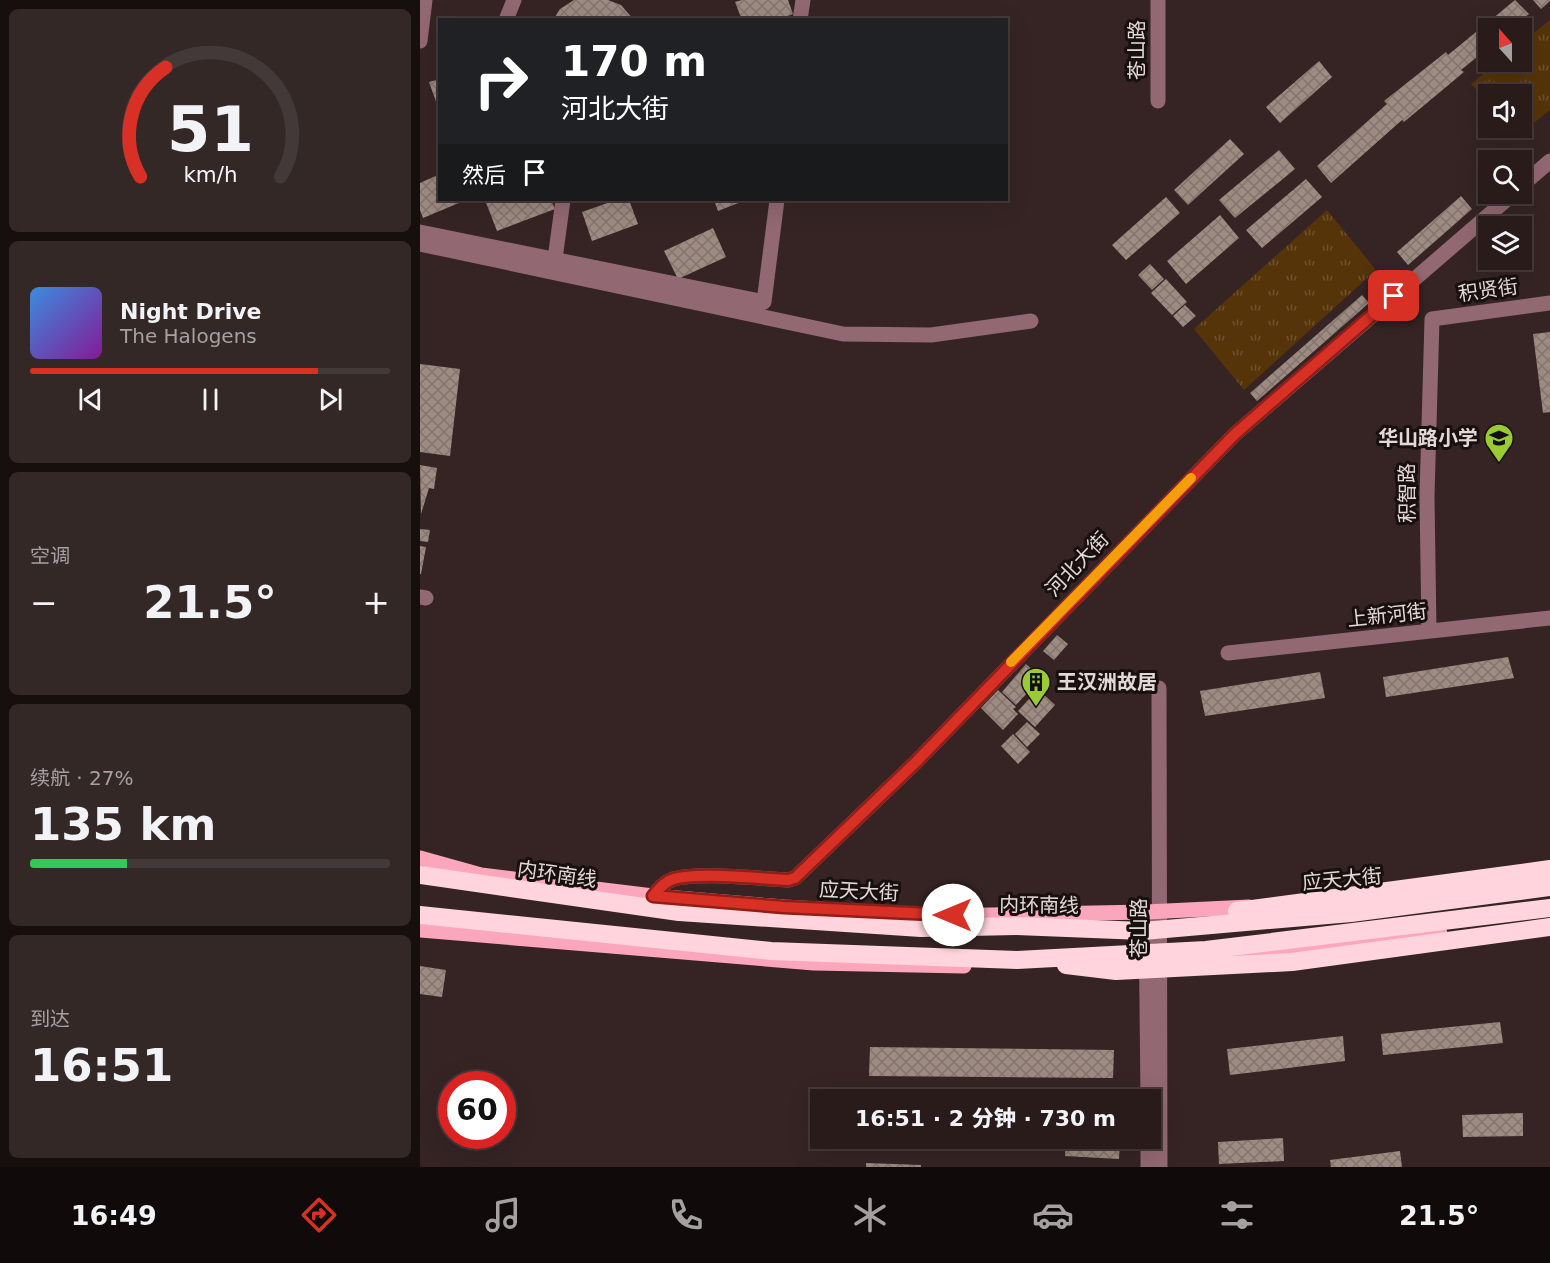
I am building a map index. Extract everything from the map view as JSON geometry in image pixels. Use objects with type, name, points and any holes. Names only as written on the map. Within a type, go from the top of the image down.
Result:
[{"type":"highway","points":[[420,868],[474,885]]},
{"type":"highway","points":[[1016,926],[1204,915],[1550,869]]},
{"type":"highway","name":"内环南线","points":[[420,875],[474,885],[679,912],[921,928],[1016,926],[1143,931],[1351,913],[1550,887]]},
{"type":"highway","points":[[1017,960],[1206,950],[1550,908]]},
{"type":"highway","points":[[422,919],[771,951],[1017,960],[1116,971],[1292,962],[1550,927]]},
{"type":"main road","name":"应天大街","points":[[420,858],[481,875],[653,896],[933,916],[1153,912],[1349,902],[1550,877]]},
{"type":"main road","points":[[422,919],[814,963],[907,967],[1154,963],[1350,944],[1550,920]]},
{"type":"street","points":[[420,41],[425,0]]},
{"type":"street","points":[[507,18],[514,0]]},
{"type":"street","points":[[800,18],[803,0]]},
{"type":"street","name":"苍山路","points":[[1158,0],[1158,101]]},
{"type":"street","points":[[1532,177],[1550,161]]},
{"type":"street","points":[[555,259],[563,201]]},
{"type":"street","points":[[420,232],[764,302],[777,201]]},
{"type":"street","name":"河北大街","points":[[653,896],[666,883],[674,879],[715,876],[788,880],[795,878],[916,762],[1235,434],[1501,204]]},
{"type":"street","points":[[420,244],[843,334],[931,335],[1031,321]]},
{"type":"street","name":"积贤街","points":[[1432,319],[1550,303]]},
{"type":"street","name":"积智路","points":[[1429,631],[1427,496],[1432,319]]},
{"type":"street","name":"上新河街","points":[[1228,653],[1550,618]]},
{"type":"street","name":"苍山路","points":[[1159,688],[1153,912],[1160,1167]]},
{"type":"street","name":"苍山路","points":[[1148,1089],[1154,963]]},
{"type":"street","points":[[1148,1149],[1148,1167]]},
{"type":"green space","points":[[1550,20],[1550,110],[1532,124],[1532,84],[1478,84],[1478,91],[1471,84],[1486,72],[1532,72],[1532,34]]},
{"type":"green space","points":[[1327,210],[1376,270],[1244,390],[1194,329]]},
{"type":"building","points":[[574,0],[608,0],[621,5],[632,18],[554,18],[560,9]]},
{"type":"building","points":[[788,0],[793,14],[783,18],[741,18],[735,2]]},
{"type":"building","points":[[1515,0],[1529,14],[1524,18],[1493,18]]},
{"type":"building","points":[[1533,0],[1550,0],[1550,1],[1541,9]]},
{"type":"building","points":[[1478,30],[1478,56],[1461,70],[1464,72],[1404,122],[1402,120],[1331,183],[1317,166],[1387,104],[1384,101],[1446,52],[1448,55]]},
{"type":"building","points":[[1319,61],[1332,77],[1280,123],[1266,107]]},
{"type":"building","points":[[438,80],[438,107],[429,82]]},
{"type":"building","points":[[1230,139],[1244,154],[1188,205],[1174,190]]},
{"type":"building","points":[[1279,150],[1295,169],[1235,218],[1219,200]]},
{"type":"building","points":[[438,175],[438,201],[464,201],[423,218],[420,210],[420,183]]},
{"type":"building","points":[[1306,179],[1322,197],[1262,248],[1246,230]]},
{"type":"building","points":[[1461,196],[1472,209],[1408,265],[1397,252]]},
{"type":"building","points":[[1166,197],[1180,213],[1126,260],[1112,245]]},
{"type":"building","points":[[485,201],[551,201],[555,209],[497,231]]},
{"type":"building","points":[[613,201],[629,201],[638,224],[592,241],[582,212]]},
{"type":"building","points":[[714,201],[743,201],[718,211]]},
{"type":"building","points":[[1220,215],[1239,238],[1186,284],[1167,261]]},
{"type":"building","points":[[713,228],[726,257],[678,279],[664,251]]},
{"type":"building","points":[[1150,264],[1164,279],[1152,290],[1138,275]]},
{"type":"building","points":[[1166,279],[1187,302],[1172,315],[1151,293]]},
{"type":"building","points":[[1362,295],[1369,303],[1257,401],[1250,393]]},
{"type":"building","points":[[1185,305],[1196,316],[1183,327],[1173,316]]},
{"type":"building","points":[[1550,332],[1550,412],[1543,413],[1533,334]]},
{"type":"building","points":[[420,364],[460,369],[450,456],[420,452]]},
{"type":"building","points":[[420,465],[437,468],[434,489],[429,488],[421,514]]},
{"type":"building","points":[[420,529],[430,530],[428,542],[420,541]]},
{"type":"building","points":[[420,546],[426,547],[421,574],[420,574]]},
{"type":"building","points":[[1057,635],[1068,644],[1054,660],[1043,651]]},
{"type":"building","points":[[1508,657],[1514,678],[1386,697],[1383,677]]},
{"type":"building","points":[[1026,664],[1041,678],[1016,705],[1002,692]]},
{"type":"building","points":[[1320,672],[1325,698],[1205,716],[1200,691]]},
{"type":"building","name":"王汉洲故居","points":[[1038,689],[1055,705],[1035,727],[1018,711]]},
{"type":"building","points":[[998,690],[1016,707],[1013,709],[1018,714],[1003,730],[981,708]]},
{"type":"building","points":[[1027,722],[1040,734],[1027,747],[1015,734]]},
{"type":"building","points":[[1013,734],[1030,752],[1018,764],[1001,746]]},
{"type":"building","points":[[420,966],[446,970],[442,997],[420,994]]},
{"type":"building","points":[[1500,1022],[1503,1043],[1383,1055],[1381,1034]]},
{"type":"building","points":[[1343,1036],[1345,1061],[1230,1075],[1227,1049]]},
{"type":"building","points":[[870,1047],[1114,1050],[1113,1078],[869,1076]]},
{"type":"building","points":[[1523,1113],[1523,1136],[1463,1137],[1462,1115]]},
{"type":"building","points":[[1283,1138],[1284,1161],[1219,1164],[1218,1142]]},
{"type":"building","points":[[1065,1149],[1119,1149],[1119,1159],[1065,1156]]},
{"type":"building","points":[[1400,1151],[1402,1167],[1331,1167],[1330,1160]]},
{"type":"building","points":[[866,1163],[921,1165],[921,1167],[866,1167]]},
{"type":"slow traffic","points":[[1011,662],[1191,478]]},
{"type":"place","name":"华山路小学","points":[[1499,464]]},
{"type":"place","name":"王汉洲故居","points":[[1036,708]]},
{"type":"route","points":[[953,915],[933,916],[784,907],[653,896],[666,883],[674,879],[715,876],[788,880],[795,878],[916,762],[1126,543],[1235,434],[1394,296]]}]
